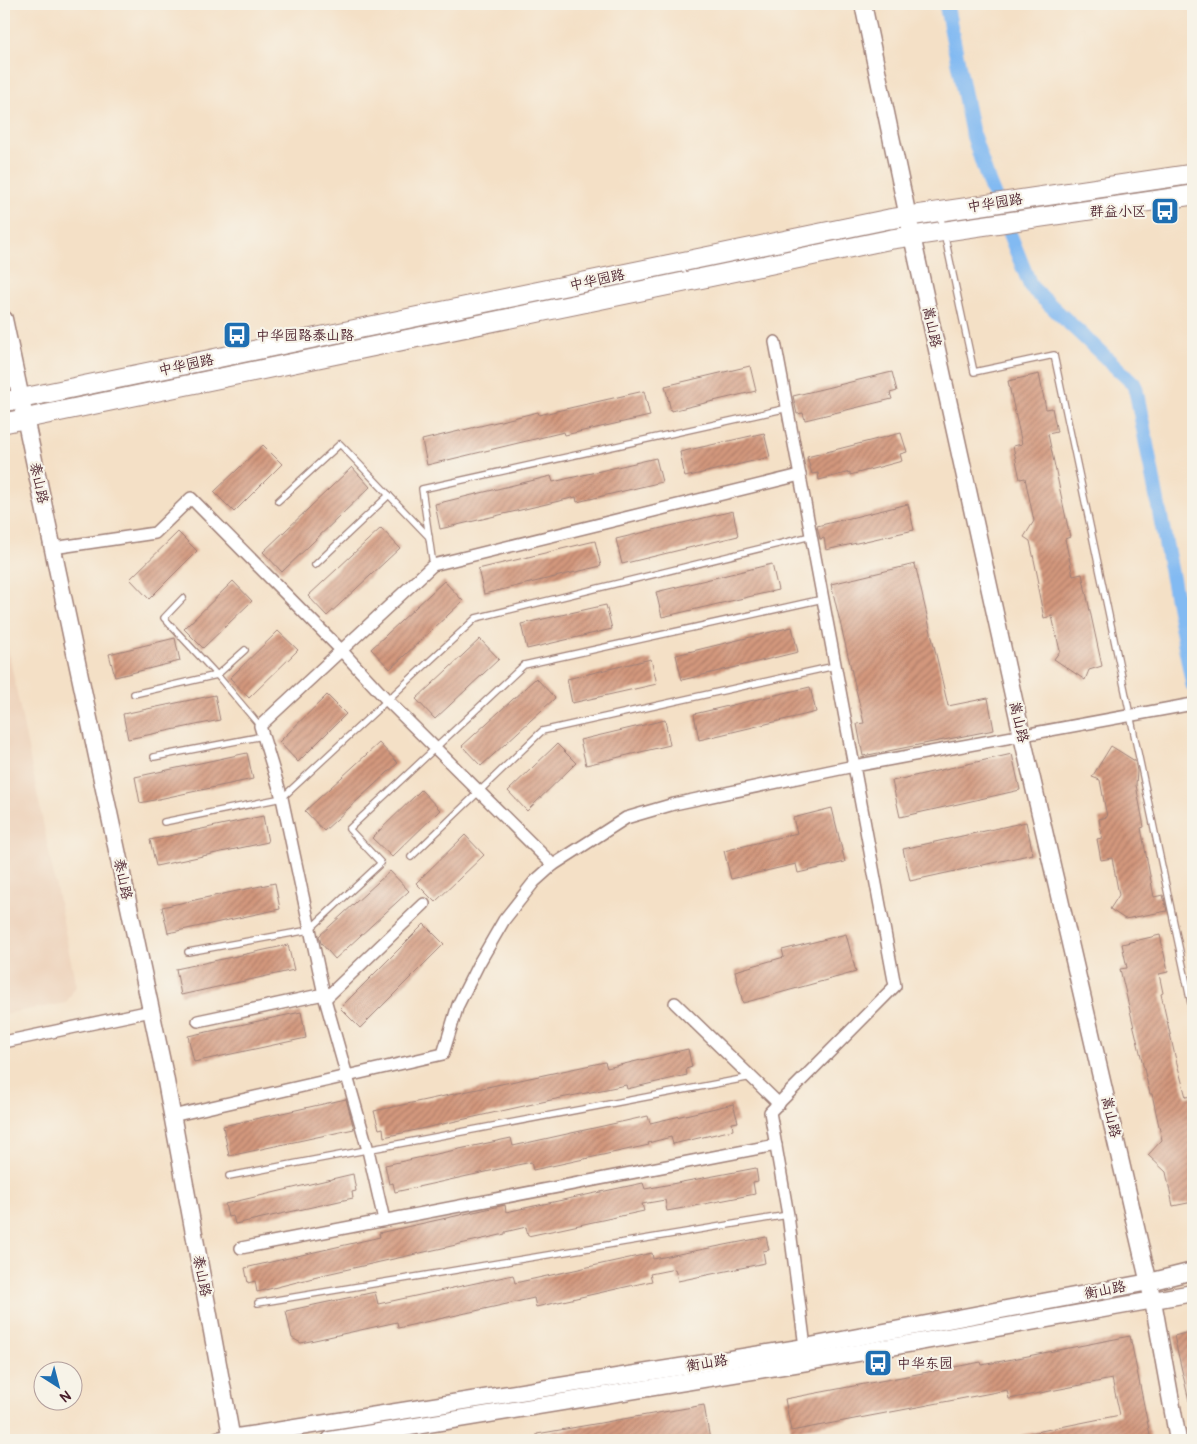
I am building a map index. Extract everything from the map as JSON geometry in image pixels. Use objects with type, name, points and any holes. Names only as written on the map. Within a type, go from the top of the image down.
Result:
[{"type":"main road","name":"中华园路","points":[[13,401],[908,216],[1193,174]]},
{"type":"main road","name":"中华园路","points":[[4,423],[873,243],[1193,195]]},
{"type":"street","name":"嵩山路","points":[[863,4],[1022,736],[1154,1302],[1178,1440]]},
{"type":"street","name":"泰山路","points":[[4,319],[13,401],[25,419],[172,1116],[227,1440]]},
{"type":"street","points":[[775,342],[895,986],[770,1112],[788,1215],[805,1347]]},
{"type":"street","points":[[384,1220],[368,1150],[324,996],[282,798],[262,731],[341,650],[433,565],[800,475]]},
{"type":"street","points":[[53,548],[155,533],[191,498],[341,650],[387,700],[553,865]]},
{"type":"street","points":[[172,1116],[442,1054],[458,1005],[504,920],[534,882],[553,865],[626,818],[674,804],[854,766],[1193,704]]},
{"type":"street","points":[[198,1021],[324,996],[424,904]]},
{"type":"street","points":[[675,1003],[778,1104]]},
{"type":"street","points":[[4,1042],[151,1011]]},
{"type":"street","points":[[241,1248],[776,1146]]},
{"type":"street","name":"衡山路","points":[[227,1440],[805,1347],[1149,1282],[1193,1271]]},
{"type":"street","name":"衡山路","points":[[330,1440],[807,1362],[1193,1294]]},
{"type":"lane","points":[[939,212],[974,372],[1054,355],[1193,1013]]},
{"type":"lane","points":[[433,565],[422,489],[788,408]]},
{"type":"lane","points":[[278,501],[340,444],[429,537]]},
{"type":"lane","points":[[315,565],[389,495]]},
{"type":"lane","points":[[164,822],[282,798],[476,618],[811,536]]},
{"type":"lane","points":[[154,757],[262,731],[217,675],[164,618],[183,598]]},
{"type":"lane","points":[[188,952],[310,930],[381,863],[350,829],[524,665],[823,599]]},
{"type":"lane","points":[[134,694],[217,675],[245,650]]},
{"type":"lane","points":[[411,857],[542,731],[835,666]]},
{"type":"lane","points":[[229,1176],[752,1078]]},
{"type":"lane","points":[[258,1303],[788,1215]]},
{"type":"shaded area","points":[[4,639],[6,639],[76,986],[66,1003],[4,1014]]},
{"type":"building","points":[[750,366],[756,391],[671,411],[665,386]]},
{"type":"building","points":[[892,372],[897,391],[890,393],[892,399],[805,420],[803,413],[797,414],[793,396]]},
{"type":"building","points":[[1039,374],[1046,409],[1052,408],[1057,432],[1048,434],[1070,537],[1065,539],[1073,576],[1082,574],[1102,666],[1089,670],[1085,680],[1054,659],[1060,651],[1052,616],[1044,618],[1030,541],[1024,537],[1034,521],[1025,478],[1020,479],[1013,446],[1022,444],[1008,381]]},
{"type":"building","points":[[644,391],[650,416],[565,435],[564,432],[427,465],[422,440],[538,412],[539,415]]},
{"type":"building","points":[[764,433],[770,457],[685,477],[680,452]]},
{"type":"building","points":[[901,433],[907,452],[900,454],[902,461],[850,475],[850,472],[819,480],[818,473],[812,474],[807,457]]},
{"type":"building","points":[[263,445],[282,464],[234,512],[214,492]]},
{"type":"building","points":[[656,458],[662,482],[577,502],[576,497],[440,529],[435,504],[551,476],[553,482]]},
{"type":"building","points":[[352,467],[370,487],[282,572],[263,552]]},
{"type":"building","points":[[908,504],[914,530],[826,550],[824,538],[820,539],[817,526]]},
{"type":"building","points":[[733,511],[738,536],[622,564],[616,539]]},
{"type":"building","points":[[381,528],[400,548],[327,616],[308,596]]},
{"type":"building","points":[[178,532],[197,551],[149,599],[130,579]]},
{"type":"building","points":[[595,541],[601,566],[484,594],[478,569]]},
{"type":"building","points":[[772,564],[778,590],[662,617],[656,592]]},
{"type":"building","points":[[915,564],[948,706],[988,698],[994,730],[863,756],[857,724],[864,723],[831,584]]},
{"type":"building","points":[[233,581],[252,601],[203,648],[184,629]]},
{"type":"building","points":[[444,581],[463,601],[390,669],[371,649]]},
{"type":"building","points":[[606,605],[612,629],[527,649],[521,624]]},
{"type":"building","points":[[792,627],[798,652],[682,680],[676,655]]},
{"type":"building","points":[[278,631],[298,650],[249,698],[230,678]]},
{"type":"building","points":[[175,638],[180,661],[115,677],[109,654]]},
{"type":"building","points":[[480,639],[499,659],[435,719],[416,699]]},
{"type":"building","points":[[651,659],[657,684],[572,703],[567,679]]},
{"type":"building","points":[[536,678],[555,698],[481,766],[462,746]]},
{"type":"building","points":[[810,687],[816,712],[699,740],[694,714]]},
{"type":"building","points":[[215,695],[220,720],[128,739],[123,714]]},
{"type":"building","points":[[327,695],[346,714],[298,762],[279,742]]},
{"type":"building","points":[[665,720],[670,745],[586,765],[580,740]]},
{"type":"building","points":[[379,743],[398,763],[324,831],[305,811]]},
{"type":"building","points":[[557,744],[576,763],[527,811],[508,791]]},
{"type":"building","points":[[1111,746],[1135,761],[1137,771],[1136,785],[1144,827],[1141,828],[1154,897],[1163,895],[1167,911],[1125,919],[1110,909],[1119,895],[1112,858],[1101,860],[1097,839],[1102,838],[1099,819],[1107,817],[1100,780],[1092,777]]},
{"type":"building","points":[[247,753],[253,779],[140,803],[135,777]]},
{"type":"building","points":[[1012,754],[1020,790],[900,817],[892,781]]},
{"type":"building","points":[[421,790],[440,810],[392,857],[372,838]]},
{"type":"building","points":[[832,808],[845,862],[798,873],[796,864],[731,879],[724,851],[797,833],[793,818]]},
{"type":"building","points":[[263,816],[268,842],[156,866],[150,840]]},
{"type":"building","points":[[1026,822],[1033,854],[910,881],[903,849]]},
{"type":"building","points":[[465,835],[484,855],[435,902],[416,883]]},
{"type":"building","points":[[390,871],[409,891],[335,959],[321,943],[319,936]]},
{"type":"building","points":[[275,883],[280,909],[168,933],[162,907]]},
{"type":"building","points":[[424,924],[444,944],[360,1028],[340,1008]]},
{"type":"building","points":[[846,934],[856,972],[743,1003],[735,971],[784,957],[782,950]]},
{"type":"building","points":[[1160,935],[1168,972],[1159,974],[1163,993],[1161,994],[1186,1097],[1192,1096],[1193,1104],[1193,1202],[1173,1206],[1166,1172],[1148,1155],[1162,1140],[1120,969],[1127,968],[1122,944]]},
{"type":"building","points":[[288,945],[294,970],[181,995],[176,969]]},
{"type":"building","points":[[301,1012],[306,1038],[194,1062],[188,1036]]},
{"type":"building","points":[[688,1049],[692,1067],[686,1069],[687,1075],[627,1089],[626,1085],[551,1100],[384,1137],[383,1128],[379,1129],[374,1111],[605,1062],[607,1068]]},
{"type":"building","points":[[346,1099],[354,1129],[229,1156],[223,1126]]},
{"type":"building","points":[[733,1104],[738,1122],[732,1123],[733,1130],[673,1144],[671,1137],[648,1143],[649,1145],[533,1170],[531,1162],[395,1192],[393,1183],[389,1184],[385,1165],[511,1138],[513,1146],[648,1116],[650,1123]]},
{"type":"building","points":[[756,1168],[758,1181],[753,1182],[755,1194],[667,1211],[665,1200],[642,1204],[644,1211],[528,1236],[526,1227],[505,1232],[505,1234],[313,1277],[257,1292],[255,1281],[248,1283],[245,1268],[380,1237],[379,1233],[505,1205],[506,1212],[643,1183],[645,1189]]},
{"type":"building","points":[[353,1174],[356,1191],[352,1192],[353,1198],[235,1224],[233,1216],[228,1217],[225,1204]]},
{"type":"building","points":[[766,1237],[769,1250],[763,1251],[765,1263],[678,1281],[675,1269],[650,1274],[652,1281],[536,1307],[534,1298],[398,1328],[397,1322],[301,1343],[292,1338],[286,1311],[375,1292],[378,1304],[513,1275],[515,1283],[652,1253],[653,1259]]},
{"type":"building","points":[[1193,1331],[1193,1400],[1189,1401],[1174,1336]]},
{"type":"building","points":[[1130,1336],[1151,1440],[1021,1440],[1021,1435],[1120,1415],[1112,1379],[1009,1399],[1007,1390],[791,1431],[785,1399],[981,1362],[982,1365]]},
{"type":"building","points":[[704,1405],[710,1440],[537,1440],[537,1434]]},
{"type":"waterway","points":[[946,4],[972,132],[989,183],[1031,287],[1135,385],[1193,685]]},
{"type":"place","name":"群益小区","points":[[1165,211]]},
{"type":"place","name":"中华园路泰山路","points":[[237,335]]},
{"type":"place","name":"中华东园","points":[[878,1363]]}]
